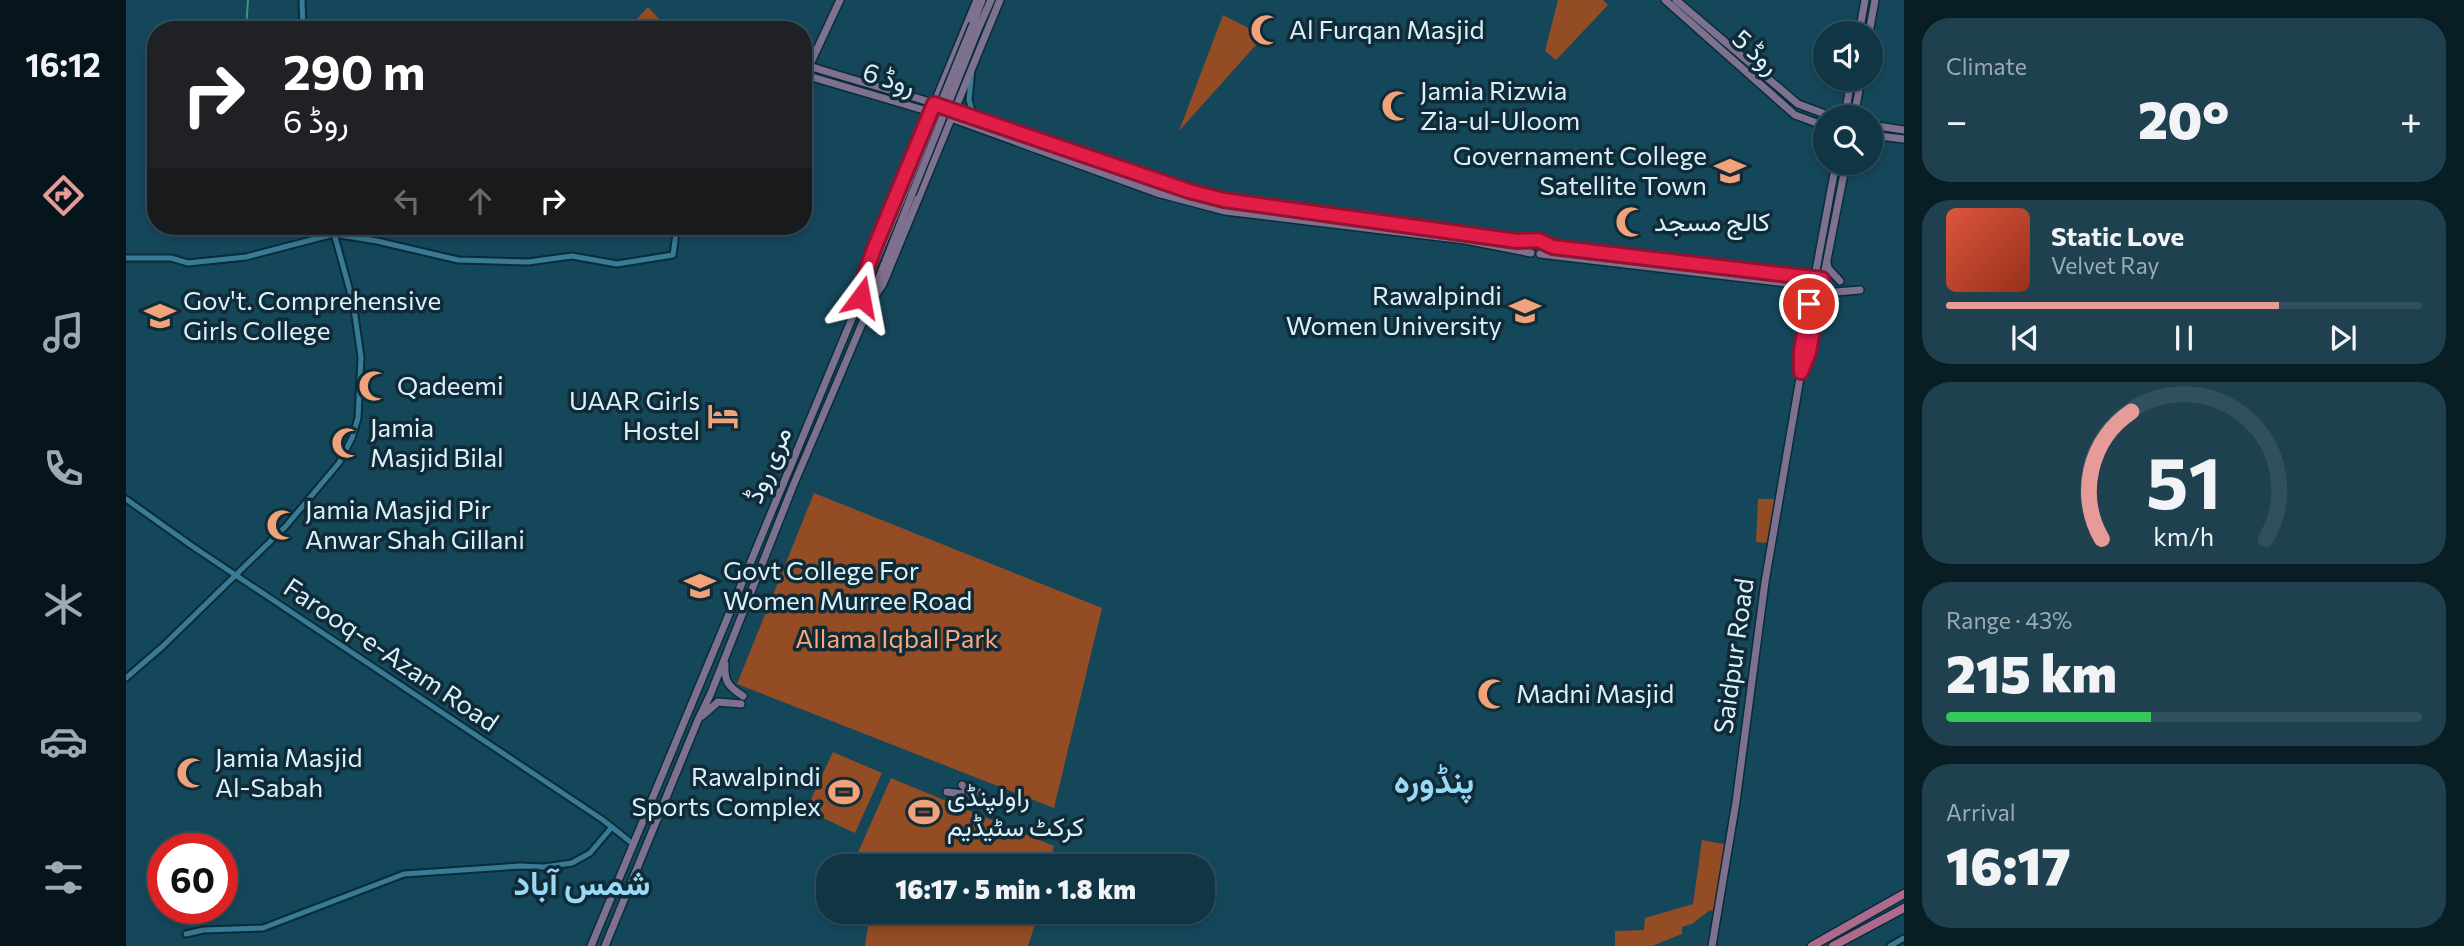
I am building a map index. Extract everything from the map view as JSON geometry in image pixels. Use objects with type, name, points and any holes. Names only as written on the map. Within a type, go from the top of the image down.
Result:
[{"type":"highway","points":[[1812,946],[1904,894]]},
{"type":"highway","points":[[1833,946],[1904,908]]},
{"type":"main road","points":[[812,60],[840,0]]},
{"type":"main road","points":[[861,297],[863,280],[874,249],[976,0]]},
{"type":"main road","name":"مری روڈ","points":[[605,946],[873,298],[909,192],[976,25],[982,0]]},
{"type":"main road","name":"مری روڈ","points":[[976,25],[991,0]]},
{"type":"main road","points":[[873,298],[883,284],[1000,0]]},
{"type":"main road","name":"روڈ 5","points":[[1665,0],[1795,115],[1813,122]]},
{"type":"main road","name":"روڈ 5","points":[[1676,0],[1798,104],[1813,110]]},
{"type":"main road","points":[[1861,21],[1865,0]]},
{"type":"main road","points":[[1871,21],[1875,0]]},
{"type":"main road","points":[[949,65],[950,73],[957,78],[965,77],[971,71]]},
{"type":"main road","name":"روڈ 6","points":[[812,67],[955,110],[1189,191],[1224,200],[1517,241],[1537,241],[1553,247],[1792,276],[1817,283]]},
{"type":"main road","name":"روڈ 6","points":[[812,77],[929,114],[951,118],[1157,193],[1225,211],[1465,240],[1535,253],[1798,284],[1817,283]]},
{"type":"main road","points":[[1883,127],[1904,130]]},
{"type":"main road","points":[[1883,136],[1904,139]]},
{"type":"main road","name":"Saidpur Road","points":[[1801,372],[1809,352],[1819,299],[1817,267],[1834,175]]},
{"type":"main road","name":"Saidpur Road","points":[[1712,946],[1736,802],[1765,582],[1801,372],[1801,351],[1809,304],[1826,258],[1843,175]]},
{"type":"main road","name":"مری روڈ","points":[[591,946],[861,297],[909,192]]},
{"type":"main road","points":[[1537,241],[1543,249],[1535,253],[1529,246],[1537,241]]},
{"type":"main road","points":[[1826,258],[1828,268],[1840,281]]},
{"type":"main road","points":[[1792,276],[1807,273],[1817,267]]},
{"type":"main road","points":[[1798,284],[1809,304]]},
{"type":"main road","points":[[1819,299],[1824,293],[1860,290]]},
{"type":"main road","points":[[698,720],[718,702],[742,700],[724,679],[725,656]]},
{"type":"main road","points":[[947,792],[964,794],[967,789],[962,785]]},
{"type":"main road","points":[[978,804],[971,796],[979,792]]},
{"type":"street","points":[[302,0],[303,21]]},
{"type":"street","points":[[971,71],[969,100],[974,117]]},
{"type":"street","points":[[126,258],[172,258],[188,263],[232,258],[330,235]]},
{"type":"street","points":[[126,678],[238,575],[286,526],[339,463],[352,438],[358,418],[361,357],[353,302],[334,235]]},
{"type":"street","points":[[341,235],[377,240],[466,261],[528,262],[572,256],[617,264],[673,255],[676,235]]},
{"type":"street","name":"Farooq-e-Azam Road","points":[[126,499],[612,827],[633,844]]},
{"type":"street","points":[[186,934],[203,930],[263,928],[404,874],[520,866],[544,867],[572,863],[590,853],[612,827]]},
{"type":"street","points":[[1890,946],[1904,939]]},
{"type":"green space","points":[[1558,0],[1603,0],[1608,5],[1556,60],[1545,51]]},
{"type":"green space","points":[[648,7],[661,21],[635,21]]},
{"type":"green space","points":[[1223,15],[1264,36],[1179,131]]},
{"type":"green space","name":"Allama Iqbal Park","points":[[814,493],[1102,608],[1054,808],[737,684]]},
{"type":"green space","points":[[1758,499],[1776,499],[1768,543],[1756,542]]},
{"type":"green space","name":"Rawalpindi Sports Complex","points":[[833,752],[882,773],[855,833],[806,810]]},
{"type":"green space","name":"راولپنڈی کرکٹ سٹیڈیم","points":[[891,778],[1054,846],[1052,854],[857,854]]},
{"type":"green space","points":[[1702,840],[1729,845],[1718,913],[1710,910],[1692,924],[1682,927],[1682,934],[1652,946],[1615,946],[1615,931],[1644,930],[1645,918],[1693,904]]},
{"type":"green space","name":"راولپنڈی کرکٹ سٹیڈیم","points":[[863,924],[1035,924],[1028,946],[865,946],[868,926]]},
{"type":"waterway","points":[[247,21],[248,0]]},
{"type":"place","name":"Al Furqan Masjid","points":[[1266,30]]},
{"type":"place","name":"Jamia Rizwia Zia-ul-Uloom","points":[[1397,106]]},
{"type":"place","name":"Governament College Satellite Town","points":[[1730,171]]},
{"type":"place","name":"کالج مسجد","points":[[1631,222]]},
{"type":"place","name":"Rawalpindi Women University","points":[[1525,311]]},
{"type":"place","name":"Gov't. Comprehensive Girls College","points":[[160,316]]},
{"type":"place","name":"Qadeemi","points":[[374,386]]},
{"type":"place","name":"UAAR Girls Hostel","points":[[723,416]]},
{"type":"place","name":"Jamia Masjid Bilal","points":[[347,443]]},
{"type":"place","name":"Jamia Masjid Pir Anwar Shah Gillani","points":[[282,525]]},
{"type":"place","name":"Govt College For Women Murree Road","points":[[700,586]]},
{"type":"place","name":"Madni Masjid","points":[[1493,694]]},
{"type":"place","name":"Jamia Masjid Al-Sabah","points":[[192,773]]},
{"type":"place","name":"Rawalpindi Sports Complex","points":[[844,792]]},
{"type":"place","name":"راولپنڈی کرکٹ سٹیڈیم","points":[[924,812]]},
{"type":"district","name":"پنڈورہ","points":[[1434,781]]},
{"type":"district","name":"شمس آباد","points":[[582,883]]},
{"type":"route","points":[[861,297],[863,280],[874,249],[934,104],[1189,191],[1224,200],[1517,241],[1538,240],[1553,247],[1822,279],[1809,352],[1801,372],[1801,351],[1809,304]]}]
